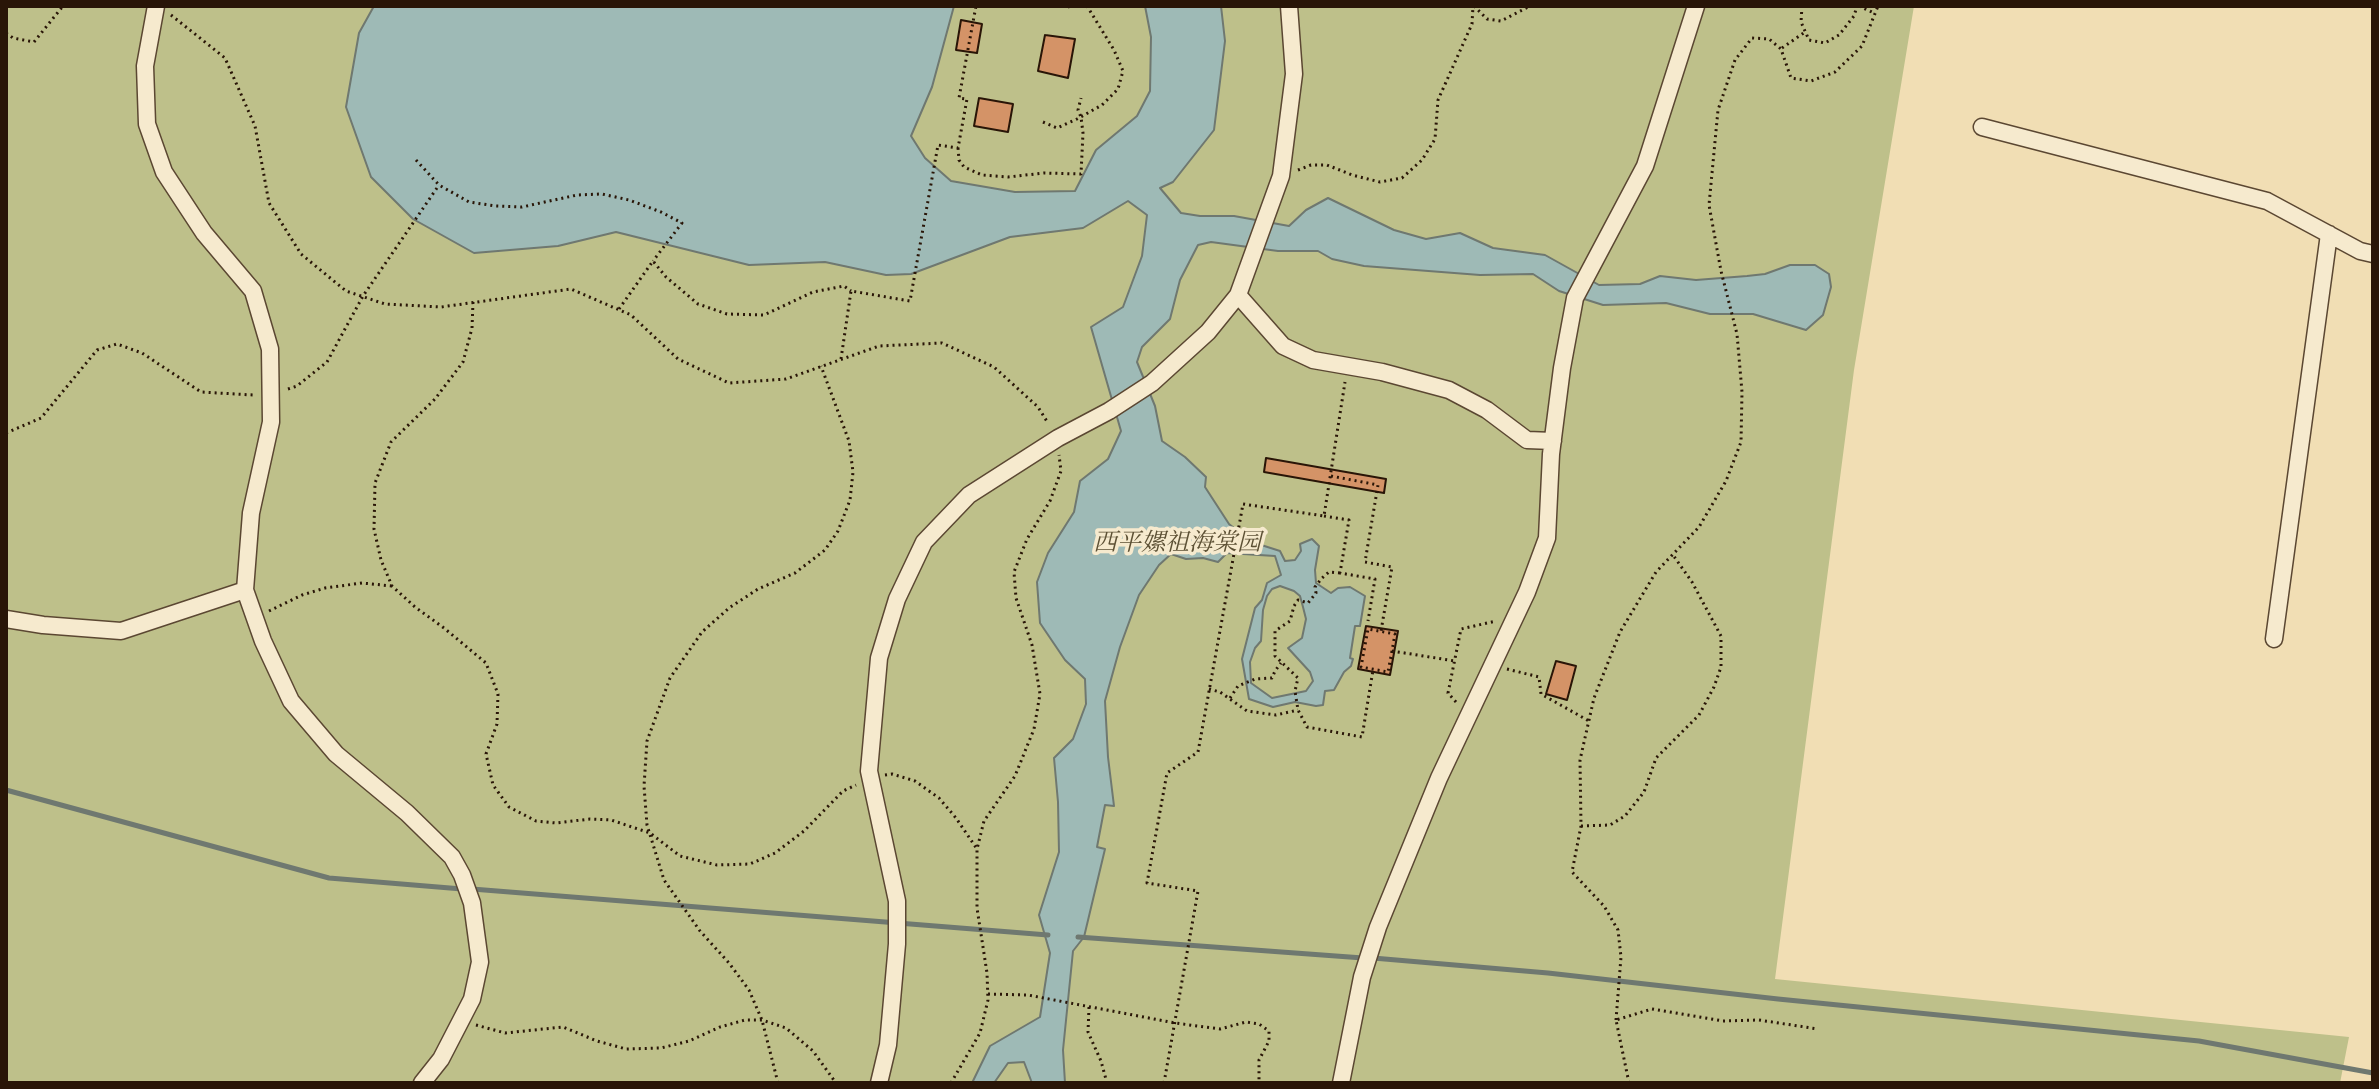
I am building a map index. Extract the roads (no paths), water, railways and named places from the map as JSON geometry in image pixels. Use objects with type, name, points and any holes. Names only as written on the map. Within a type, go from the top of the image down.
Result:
[{"type":"street","points":[[879,1083],[888,1045],[897,944],[897,901],[869,771],[879,658],[897,599],[924,542],[969,495],[1152,383],[1208,332],[1238,295],[1281,176],[1294,74],[1289,6]]},
{"type":"street","points":[[1341,1083],[1362,977],[1378,927],[1439,778],[1515,617],[1547,538],[1553,441],[1575,298],[1645,166],[1696,6]]},
{"type":"street","points":[[156,7],[145,66],[147,124],[164,172],[204,233],[253,291],[270,349],[271,422],[251,513],[245,590],[254,618],[291,701],[336,754],[407,813],[452,857],[472,903],[480,962],[472,999],[441,1059],[422,1083]]},
{"type":"street","points":[[1982,127],[2267,201],[2360,251],[2373,254]]},
{"type":"street","points":[[2274,639],[2329,234]]},
{"type":"street","points":[[1238,295],[1283,346],[1313,360],[1382,372],[1449,390],[1487,410],[1527,440],[1553,441]]},
{"type":"street","points":[[6,619],[121,631],[245,590]]},
{"type":"water","points":[[374,6],[954,6],[932,87],[911,136],[925,158],[951,181],[1015,192],[1075,191],[1096,150],[1137,116],[1150,91],[1151,37],[1145,6],[1221,6],[1225,41],[1214,130],[1173,182],[1160,188],[1181,213],[1234,216],[1289,226],[1306,210],[1328,198],[1394,230],[1426,239],[1460,233],[1493,248],[1545,255],[1599,285],[1640,284],[1660,276],[1696,280],[1747,276],[1765,274],[1790,265],[1815,265],[1829,274],[1831,287],[1823,315],[1806,330],[1753,314],[1710,314],[1666,303],[1603,305],[1559,291],[1533,274],[1480,275],[1364,266],[1332,259],[1318,251],[1278,251],[1211,242],[1198,245],[1180,280],[1170,319],[1142,347],[1137,362],[1155,406],[1162,441],[1206,477],[1205,487],[1229,524],[1244,536],[1280,551],[1285,561],[1295,560],[1301,551],[1300,544],[1312,539],[1319,546],[1316,583],[1331,593],[1338,588],[1350,587],[1365,596],[1360,626],[1355,626],[1350,658],[1353,659],[1334,690],[1325,691],[1323,705],[1295,702],[1273,707],[1249,699],[1242,659],[1255,608],[1262,600],[1267,583],[1281,575],[1275,556],[1227,553],[1218,562],[1203,558],[1186,559],[1171,554],[1159,565],[1139,595],[1105,701],[1114,806],[1105,805],[1097,847],[1105,849],[1084,937],[1073,951],[1063,1050],[1065,1083],[1032,1083],[1024,1062],[1008,1063],[994,1083],[972,1083],[990,1046],[1040,1017],[1050,953],[1039,915],[1059,852],[1054,758],[1073,739],[1086,704],[1085,679],[1065,660],[1040,623],[1037,582],[1048,553],[1074,512],[1080,481],[1108,459],[1121,431],[1091,327],[1123,307],[1142,256],[1147,215],[1128,201],[1083,228],[1010,237],[911,274],[886,275],[825,262],[749,265],[616,232],[558,246],[474,253],[413,219],[371,177],[346,107],[359,33]],"holes":[[[1280,586],[1300,596],[1306,619],[1302,638],[1288,648],[1310,672],[1313,681],[1306,691],[1272,698],[1251,683],[1250,662],[1261,641],[1267,596],[1272,589]]]},
{"type":"waterway","points":[[6,790],[329,878],[462,889]]},
{"type":"waterway","points":[[472,889],[1048,935]]},
{"type":"waterway","points":[[1078,937],[1363,958]]},
{"type":"waterway","points":[[1373,958],[1548,973],[2199,1041],[2373,1073]]},
{"type":"park label","name":"西平嫘祖海棠园","points":[[1177,544]]}]
